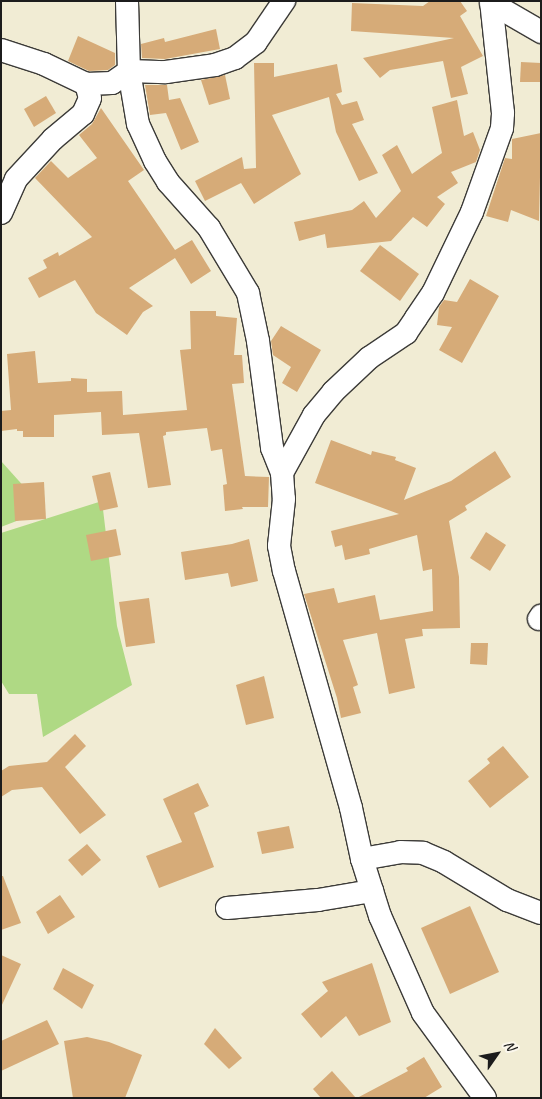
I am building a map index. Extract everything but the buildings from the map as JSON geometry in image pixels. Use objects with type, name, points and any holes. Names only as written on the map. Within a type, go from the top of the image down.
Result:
[{"type":"street","points":[[127,1],[129,72],[138,124],[155,161],[168,182],[208,228],[248,293],[258,341],[272,448],[282,473],[284,499],[279,546],[284,571],[351,808],[362,859],[380,916],[423,1013],[485,1098]]},
{"type":"street","points":[[1,50],[44,64],[86,84],[112,83],[129,72],[166,72],[190,69],[215,65],[235,58],[256,42],[284,1]]},
{"type":"street","points":[[282,473],[314,416],[333,392],[369,358],[406,333],[432,293],[472,212],[502,128],[503,113],[491,2]]},
{"type":"street","points":[[491,2],[541,32]]},
{"type":"street","points":[[1,213],[16,179],[53,139],[83,114],[90,98],[86,84]]},
{"type":"street","points":[[362,859],[400,852],[423,853],[444,862],[506,900],[541,913]]},
{"type":"street","points":[[227,908],[318,900],[372,891]]},
{"type":"green space","points":[[1,461],[45,510],[1,527]]},
{"type":"green space","points":[[102,501],[117,626],[132,685],[43,737],[37,694],[9,694],[1,681],[1,533]]}]
